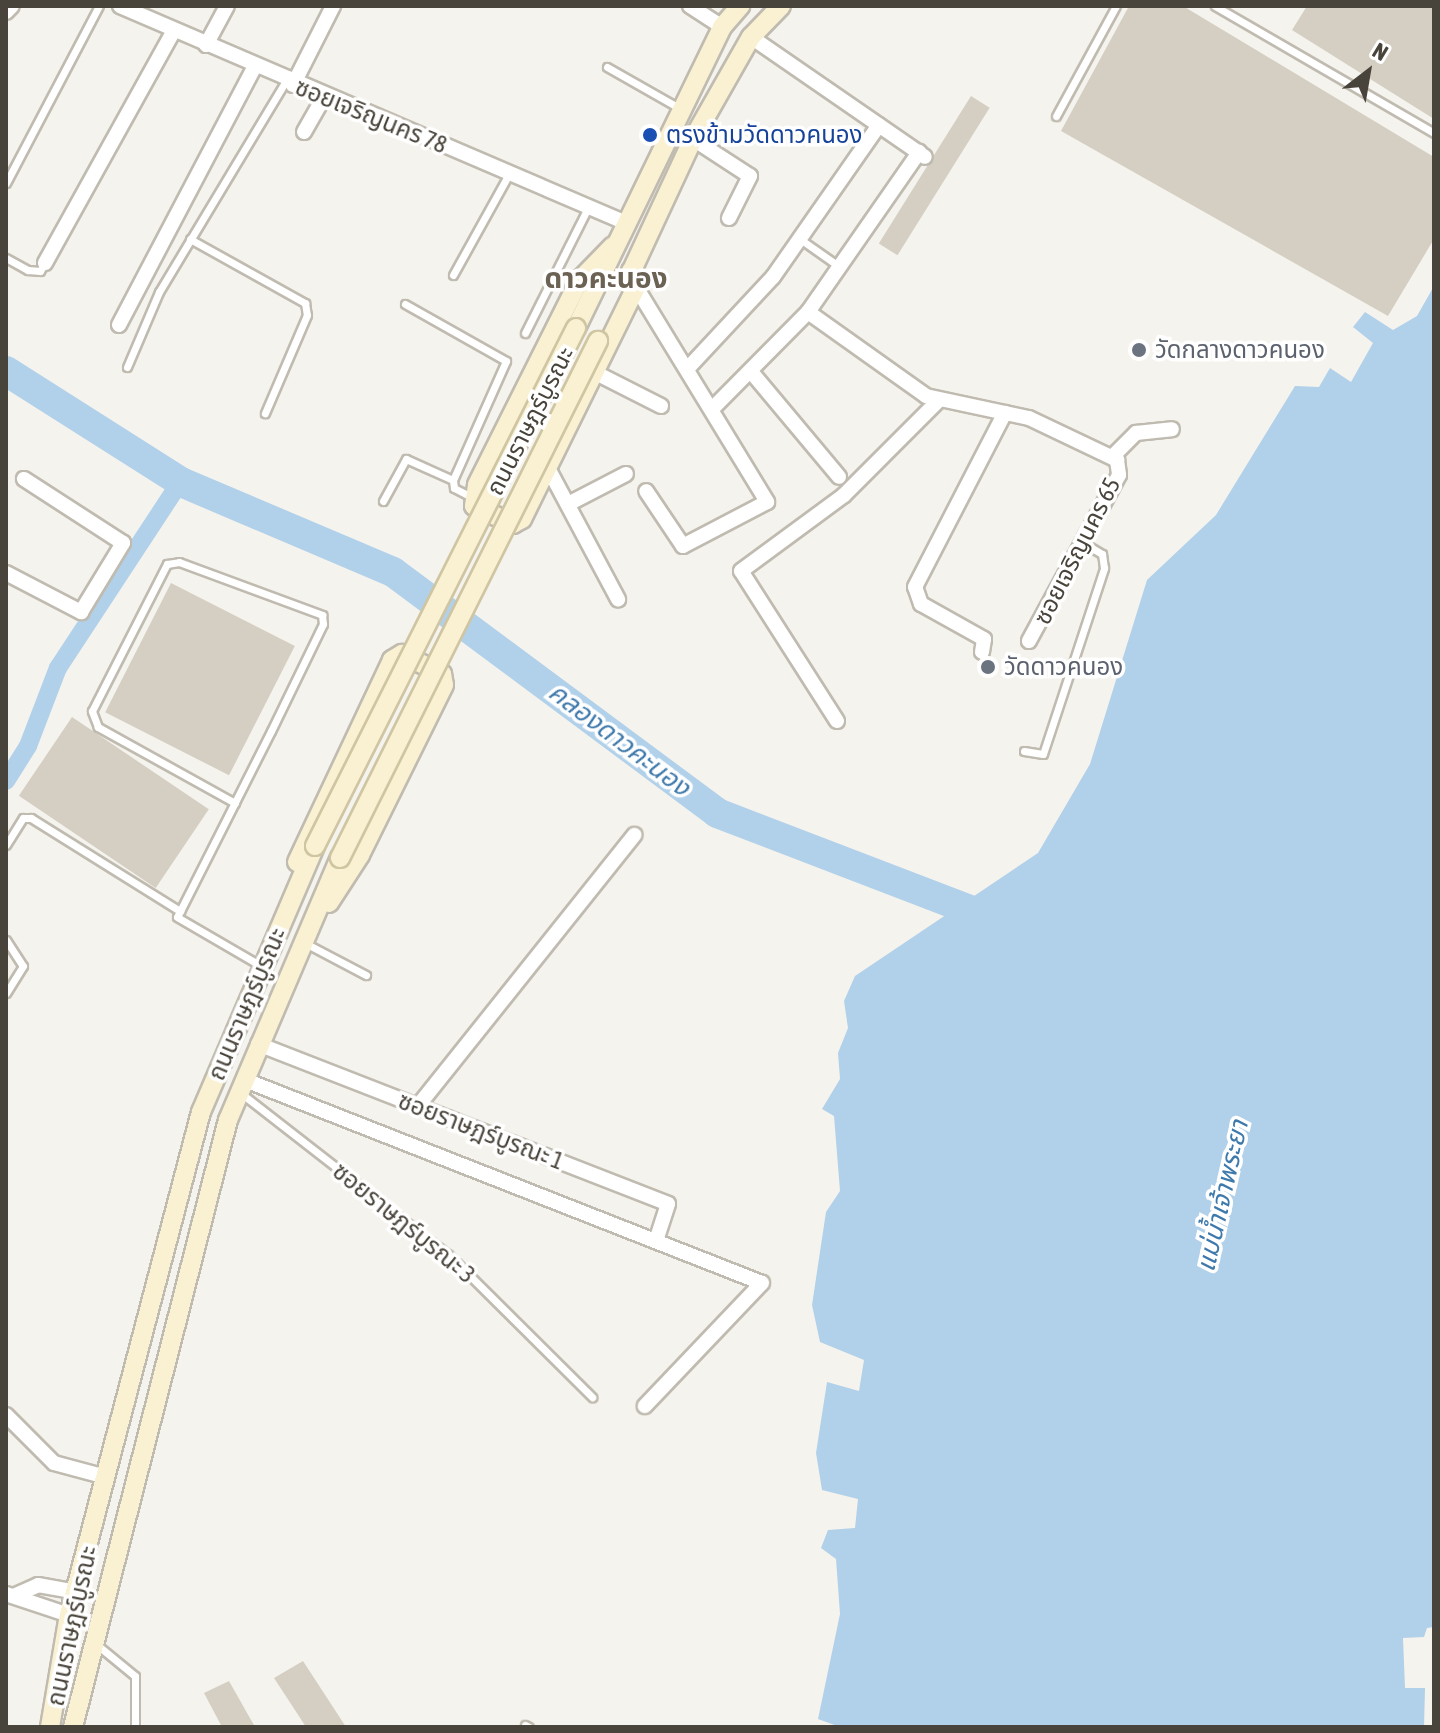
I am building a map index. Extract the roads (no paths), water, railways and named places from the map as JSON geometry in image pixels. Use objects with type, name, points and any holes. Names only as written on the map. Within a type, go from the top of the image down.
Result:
[{"type":"main road","name":"ถนนราษฎร์บูรณะ","points":[[50,1727],[69,1615],[201,1112],[315,846],[576,328],[624,222],[722,27],[740,6]]},
{"type":"main road","points":[[613,246],[579,281],[472,497],[474,506],[513,524],[522,519],[596,373],[693,139],[751,37],[781,6]]},
{"type":"main road","name":"ถนนราษฎร์บูรณะ","points":[[73,1727],[194,1252],[242,1086],[258,1044],[315,922],[340,858],[598,341],[634,279]]},
{"type":"main road","points":[[286,912],[310,825],[392,660],[402,654],[442,674],[444,685],[350,874],[315,922]]},
{"type":"main road","points":[[166,1245],[194,1252]]},
{"type":"street","points":[[6,12],[12,6]]},
{"type":"street","points":[[206,45],[227,6]]},
{"type":"street","points":[[289,83],[333,6]]},
{"type":"street","points":[[690,6],[722,27]]},
{"type":"street","name":"ซอยเจริญนคร 78","points":[[130,8],[254,68],[624,222]]},
{"type":"street","points":[[45,263],[174,30]]},
{"type":"street","points":[[714,407],[753,374],[808,312],[837,265],[922,155],[751,37]]},
{"type":"street","points":[[119,325],[254,68]]},
{"type":"street","points":[[304,132],[324,97]]},
{"type":"street","points":[[689,367],[744,314],[879,125]]},
{"type":"street","points":[[693,139],[750,176],[729,218]]},
{"type":"street","points":[[634,279],[761,489],[762,509],[683,546],[646,491]]},
{"type":"street","name":"ซอยเจริญนคร 65","points":[[808,312],[938,401],[1005,413],[1080,437],[1113,456],[1119,475],[1029,641]]},
{"type":"street","points":[[596,373],[661,406]]},
{"type":"street","points":[[753,374],[839,477]]},
{"type":"street","points":[[837,721],[741,571],[844,495],[938,401]]},
{"type":"street","points":[[982,652],[982,638],[921,604],[915,587],[1005,413]]},
{"type":"street","points":[[1113,456],[1136,433],[1172,429]]},
{"type":"street","points":[[548,468],[570,503],[618,599]]},
{"type":"street","points":[[570,503],[626,474]]},
{"type":"street","points":[[6,573],[81,612],[123,543],[24,479]]},
{"type":"street","points":[[418,1106],[634,835]]},
{"type":"street","name":"ซอยราษฎร์บูรณะ 1","points":[[258,1044],[668,1204],[656,1240]]},
{"type":"street","name":"ซอยราษฎร์บูรณะ 1","points":[[242,1086],[656,1240],[762,1283],[645,1406]]},
{"type":"street","points":[[6,1415],[54,1463],[106,1477]]},
{"type":"street","points":[[11,1595],[38,1585],[76,1592]]},
{"type":"street","points":[[11,1595],[69,1615]]},
{"type":"lane","points":[[6,183],[99,6]]},
{"type":"lane","points":[[1056,116],[1116,6]]},
{"type":"lane","points":[[1215,6],[1434,133]]},
{"type":"lane","points":[[607,67],[681,109]]},
{"type":"lane","points":[[127,367],[146,316],[190,239],[289,83]]},
{"type":"lane","points":[[453,275],[510,172]]},
{"type":"lane","points":[[525,333],[588,208]]},
{"type":"lane","points":[[190,239],[305,303],[307,315],[265,413]]},
{"type":"lane","points":[[800,239],[837,265]]},
{"type":"lane","points":[[6,258],[28,270],[40,271],[45,263]]},
{"type":"lane","points":[[405,304],[501,357],[508,367],[453,480],[454,488],[472,497]]},
{"type":"lane","points":[[383,501],[406,459],[453,480]]},
{"type":"lane","points":[[1024,751],[1043,754],[1104,568],[1102,554],[1082,542]]},
{"type":"lane","points":[[235,803],[98,727],[92,711],[167,564],[179,562],[322,615],[235,803],[180,911],[180,922],[263,967]]},
{"type":"lane","points":[[6,845],[23,818],[31,818],[180,911]]},
{"type":"lane","points":[[6,940],[23,966],[6,993]]},
{"type":"lane","points":[[305,943],[366,975]]},
{"type":"lane","name":"ซอยราษฎร์บูรณะ 3","points":[[242,1086],[449,1255],[592,1397]]},
{"type":"lane","points":[[94,1643],[116,1655],[135,1676],[135,1727]]},
{"type":"water","name":"แม่น้ำเจ้าพระยา","points":[[1434,286],[1434,1627],[1427,1628],[1424,1637],[1403,1638],[1405,1688],[1425,1688],[1424,1727],[840,1727],[818,1719],[840,1614],[836,1559],[821,1548],[828,1530],[855,1528],[858,1499],[822,1490],[816,1453],[827,1382],[859,1391],[864,1360],[820,1342],[812,1305],[826,1212],[840,1191],[834,1116],[822,1109],[840,1079],[838,1053],[848,1028],[844,1001],[855,976],[1038,853],[1090,764],[1147,580],[1216,515],[1295,386],[1319,387],[1330,368],[1351,382],[1373,343],[1353,327],[1365,312],[1393,330],[1417,316]]},
{"type":"waterway","name":"คลองดาวคะนอง","points":[[6,371],[181,482],[393,572],[717,813],[998,921]]},
{"type":"waterway","points":[[6,781],[28,746],[58,668],[180,482]]},
{"type":"place","name":"ตรงข้ามวัดดาวคนอง","points":[[650,135]]},
{"type":"place","name":"วัดกลางดาวคนอง","points":[[1139,350]]},
{"type":"place","name":"วัดดาวคนอง","points":[[988,667]]},
{"type":"district","name":"ดาวคะนอง","points":[[606,278]]}]
